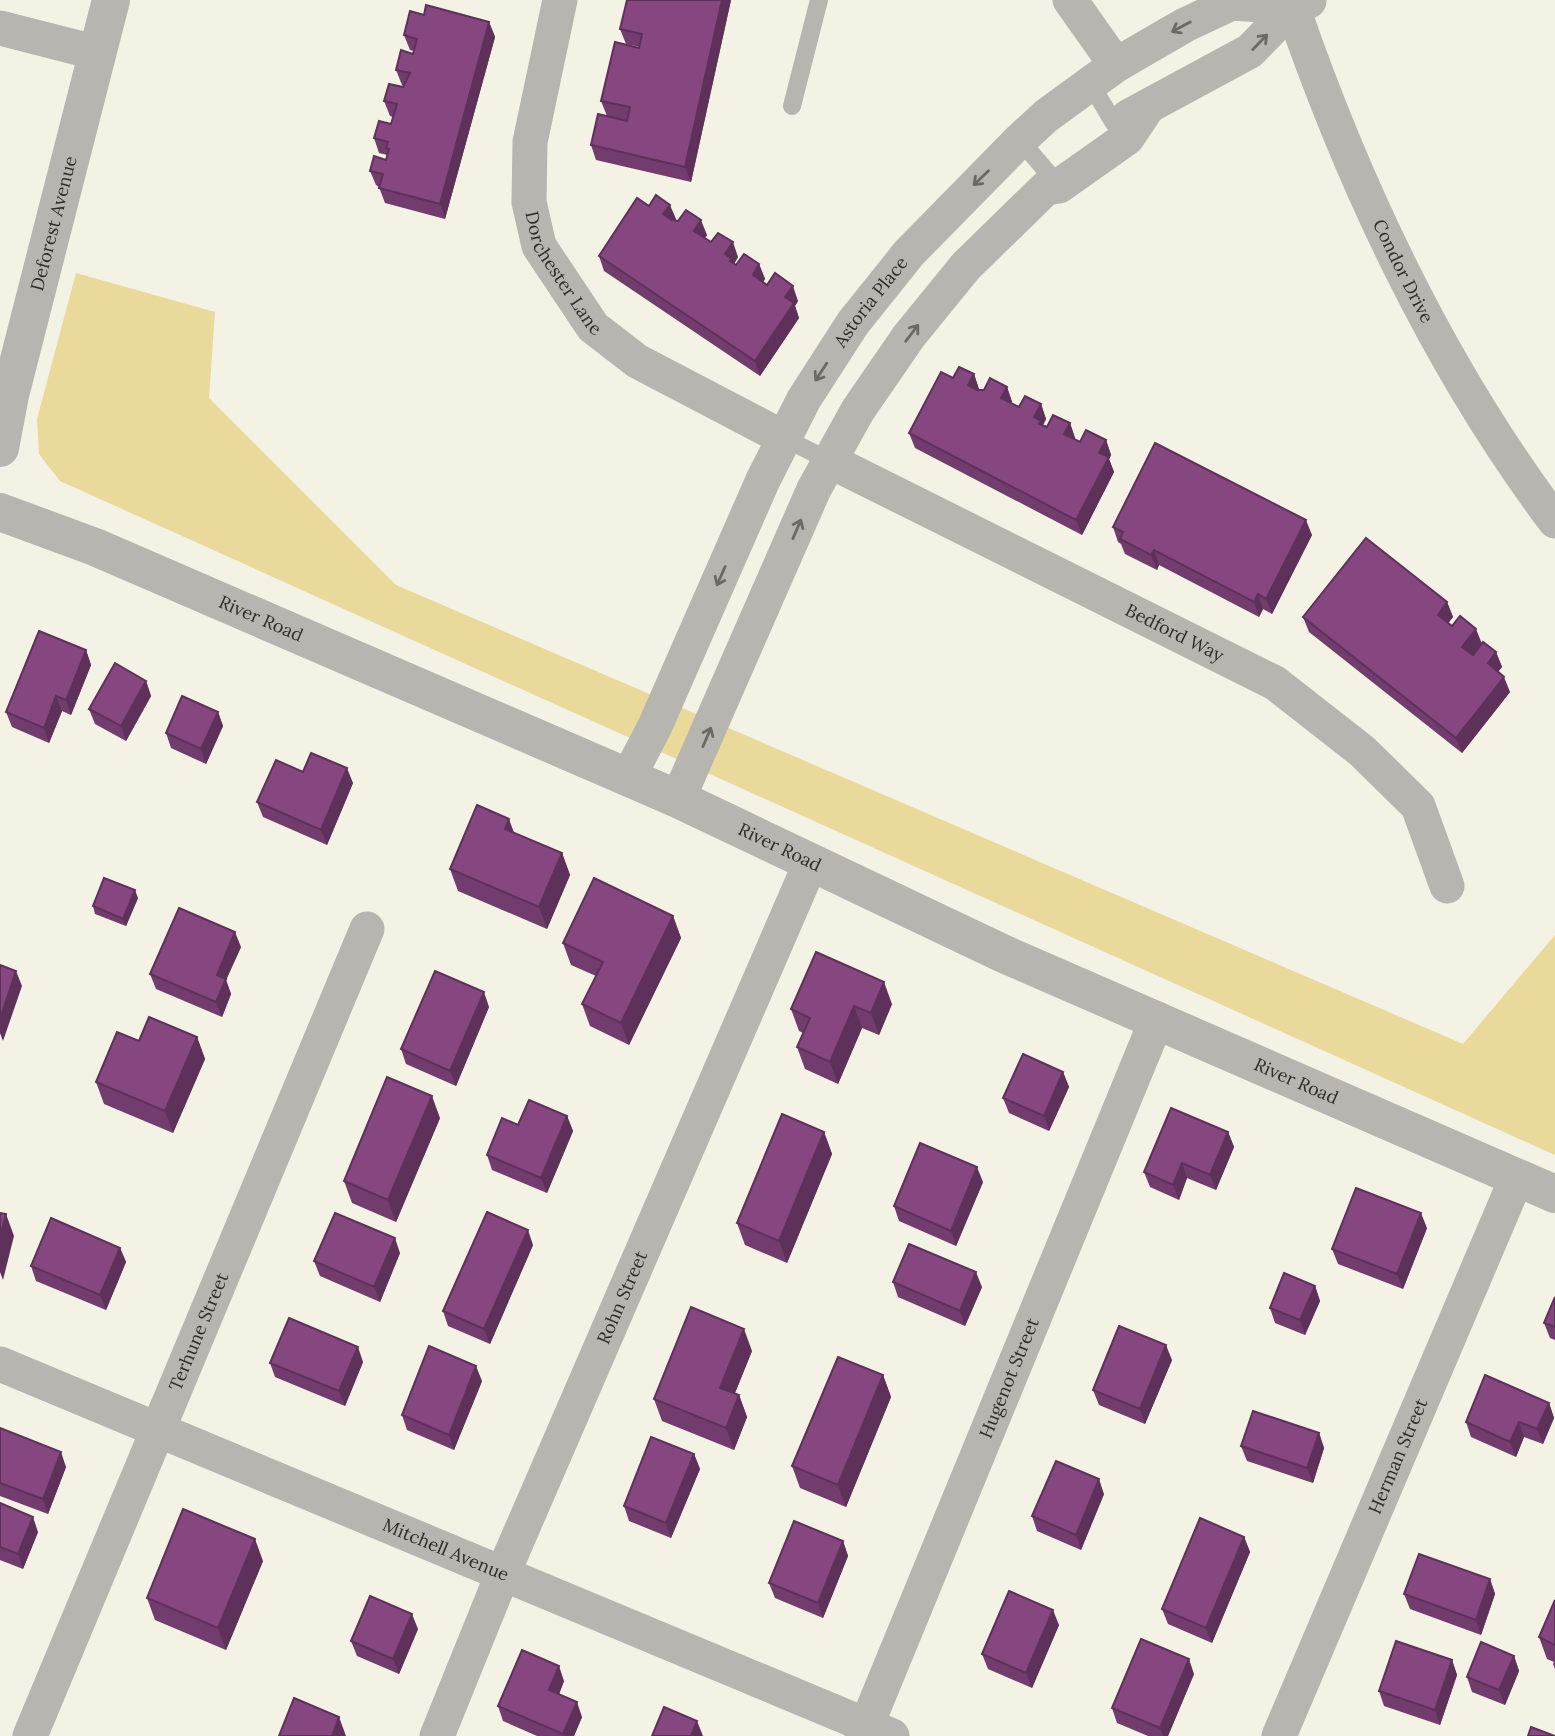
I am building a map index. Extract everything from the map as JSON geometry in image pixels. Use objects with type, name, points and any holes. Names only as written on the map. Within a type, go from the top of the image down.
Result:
[{"type":"street","name":"Deforest Avenue","points":[[0,448],[10,395],[29,330],[111,0]]},
{"type":"street","name":"Dorchester Lane","points":[[560,0],[530,142],[529,202],[539,246],[593,327],[637,361],[784,438]]},
{"type":"street","points":[[1070,0],[1103,74]]},
{"type":"street","points":[[678,799],[811,497],[858,410],[909,336],[966,265],[1047,181],[1114,123],[1147,108],[1250,51],[1298,2]]},
{"type":"street","name":"Astoria Place","points":[[628,778],[655,726],[804,399],[853,323],[909,253],[1020,140],[1103,74],[1185,25],[1232,3],[1298,2]]},
{"type":"street","name":"Condor Drive","points":[[1298,2],[1356,168],[1407,281],[1461,379],[1555,521]]},
{"type":"street","points":[[0,28],[98,53]]},
{"type":"street","points":[[1047,181],[1059,186],[1127,138],[1147,108]]},
{"type":"street","points":[[0,355],[29,330]]},
{"type":"street","name":"Bedford Way","points":[[830,461],[1275,683],[1362,751],[1418,806],[1447,886]]},
{"type":"street","name":"River Road","points":[[0,512],[95,547],[678,799],[1004,954],[1555,1194]]},
{"type":"street","name":"Rohn Street","points":[[437,1736],[503,1573],[811,862]]},
{"type":"street","name":"Terhune Street","points":[[30,1736],[155,1429],[367,929]]},
{"type":"street","name":"Hugenot Street","points":[[873,1732],[1157,1020]]},
{"type":"street","name":"Herman Street","points":[[1279,1736],[1517,1177]]},
{"type":"street","name":"Mitchell Avenue","points":[[0,1364],[503,1573],[873,1732]]},
{"type":"lane","points":[[792,106],[819,0]]},
{"type":"lane","points":[[1103,74],[1114,123]]},
{"type":"lane","points":[[1020,140],[1047,181]]},
{"type":"lane","points":[[784,438],[830,461]]},
{"type":"shaded area","points":[[76,273],[215,312],[209,398],[396,585],[1463,1044],[1555,935],[1555,1155],[60,481],[39,454],[37,419]]},
{"type":"building","points":[[627,0],[722,0],[685,167],[591,145],[598,114],[627,121],[630,107],[601,101],[615,42],[639,48],[642,34],[620,29]]},
{"type":"building","points":[[426,5],[489,22],[440,204],[379,188],[383,174],[370,171],[374,156],[386,160],[389,149],[386,148],[388,142],[374,138],[379,121],[391,124],[397,104],[384,101],[389,84],[403,87],[410,73],[396,70],[401,50],[413,54],[417,39],[404,35],[410,11],[424,15]]},
{"type":"building","points":[[656,195],[670,205],[663,214],[672,220],[678,221],[686,210],[701,220],[694,231],[711,242],[718,233],[733,242],[725,254],[736,265],[744,254],[759,264],[753,275],[767,285],[775,273],[793,286],[785,297],[794,303],[755,361],[599,256],[637,198],[649,206]]},
{"type":"building","points":[[959,367],[974,374],[968,385],[977,390],[984,390],[990,378],[1007,387],[1001,398],[1019,407],[1025,396],[1041,404],[1034,417],[1041,421],[1039,424],[1047,427],[1053,415],[1070,423],[1064,434],[1080,442],[1086,430],[1106,440],[1099,453],[1109,457],[1076,520],[909,433],[941,372],[953,378]]},
{"type":"building","points":[[1155,443],[1306,520],[1266,599],[1258,594],[1254,602],[1154,550],[1151,555],[1120,539],[1123,532],[1113,527]]},
{"type":"building","points":[[1366,538],[1447,602],[1438,615],[1452,626],[1460,616],[1476,629],[1462,647],[1473,655],[1483,642],[1496,652],[1488,663],[1504,677],[1456,738],[1303,617]]},
{"type":"building","points":[[39,631],[86,650],[66,700],[56,696],[44,728],[6,712]]},
{"type":"building","points":[[115,663],[146,681],[121,726],[89,709]]},
{"type":"building","points":[[182,696],[218,712],[201,749],[166,733]]},
{"type":"building","points":[[311,753],[347,768],[321,830],[257,802],[276,760],[303,772]]},
{"type":"building","points":[[477,805],[509,819],[505,829],[562,853],[539,907],[450,869]]},
{"type":"building","points":[[104,878],[135,890],[123,919],[93,906]]},
{"type":"building","points":[[594,878],[673,916],[621,1023],[582,1004],[603,962],[563,943]]},
{"type":"building","points":[[179,908],[235,932],[217,975],[226,979],[216,1002],[150,974]]},
{"type":"building","points":[[816,952],[884,982],[871,1013],[854,1006],[830,1062],[797,1047],[810,1018],[791,1009]]},
{"type":"building","points":[[0,965],[16,971],[0,1019]]},
{"type":"building","points":[[435,971],[484,992],[450,1071],[401,1049]]},
{"type":"building","points":[[149,1017],[197,1037],[165,1111],[96,1082],[117,1032],[139,1041]]},
{"type":"building","points":[[1023,1054],[1063,1072],[1044,1116],[1003,1098]]},
{"type":"building","points":[[387,1077],[432,1096],[388,1200],[344,1181]]},
{"type":"building","points":[[529,1100],[567,1116],[541,1178],[487,1155],[502,1118],[518,1125]]},
{"type":"building","points":[[1171,1108],[1228,1132],[1210,1175],[1182,1163],[1173,1185],[1144,1172]]},
{"type":"building","points":[[782,1114],[824,1132],[779,1241],[737,1223]]},
{"type":"building","points":[[920,1143],[977,1167],[951,1231],[894,1206]]},
{"type":"building","points":[[1356,1188],[1421,1213],[1397,1274],[1332,1249]]},
{"type":"building","points":[[487,1212],[528,1230],[484,1329],[443,1311]]},
{"type":"building","points":[[0,1213],[6,1214],[0,1237]]},
{"type":"building","points":[[335,1213],[395,1238],[374,1287],[314,1261]]},
{"type":"building","points":[[51,1218],[120,1248],[100,1295],[31,1266]]},
{"type":"building","points":[[909,1244],[976,1272],[960,1311],[893,1282]]},
{"type":"building","points":[[1284,1273],[1315,1286],[1300,1320],[1270,1308]]},
{"type":"building","points":[[1555,1297],[1555,1327],[1544,1323]]},
{"type":"building","points":[[691,1307],[744,1329],[720,1388],[739,1395],[726,1428],[654,1399]]},
{"type":"building","points":[[289,1318],[358,1347],[339,1391],[270,1363]]},
{"type":"building","points":[[1119,1326],[1166,1345],[1140,1409],[1093,1390]]},
{"type":"building","points":[[429,1346],[476,1366],[449,1435],[402,1415]]},
{"type":"building","points":[[838,1357],[883,1375],[838,1485],[792,1466]]},
{"type":"building","points":[[1485,1375],[1549,1403],[1537,1429],[1519,1422],[1510,1442],[1466,1422]]},
{"type":"building","points":[[1253,1411],[1319,1433],[1307,1468],[1241,1446]]},
{"type":"building","points":[[0,1428],[61,1452],[43,1499],[0,1483]]},
{"type":"building","points":[[651,1437],[694,1454],[666,1523],[624,1506]]},
{"type":"building","points":[[1056,1461],[1099,1479],[1076,1535],[1032,1516]]},
{"type":"building","points":[[0,1503],[33,1517],[18,1554],[0,1547]]},
{"type":"building","points":[[183,1509],[255,1539],[218,1628],[147,1598]]},
{"type":"building","points":[[1200,1518],[1244,1537],[1206,1628],[1162,1609]]},
{"type":"building","points":[[794,1521],[843,1541],[818,1603],[769,1583]]},
{"type":"building","points":[[1419,1554],[1490,1579],[1476,1620],[1404,1594]]},
{"type":"building","points":[[1009,1591],[1053,1610],[1026,1673],[982,1654]]},
{"type":"building","points":[[370,1596],[412,1614],[393,1659],[351,1641]]},
{"type":"building","points":[[1555,1600],[1555,1645],[1539,1637]]},
{"type":"building","points":[[1141,1639],[1189,1659],[1160,1728],[1112,1708]]},
{"type":"building","points":[[1396,1641],[1452,1660],[1435,1710],[1379,1691]]},
{"type":"building","points":[[1481,1642],[1514,1656],[1499,1690],[1467,1677]]},
{"type":"building","points":[[522,1650],[559,1666],[549,1690],[577,1702],[563,1734],[498,1706]]},
{"type":"building","points":[[294,1698],[339,1717],[332,1736],[279,1736]]},
{"type":"building","points":[[664,1707],[697,1721],[691,1736],[652,1736]]},
{"type":"building","points":[[1531,1727],[1555,1736],[1528,1736]]}]
